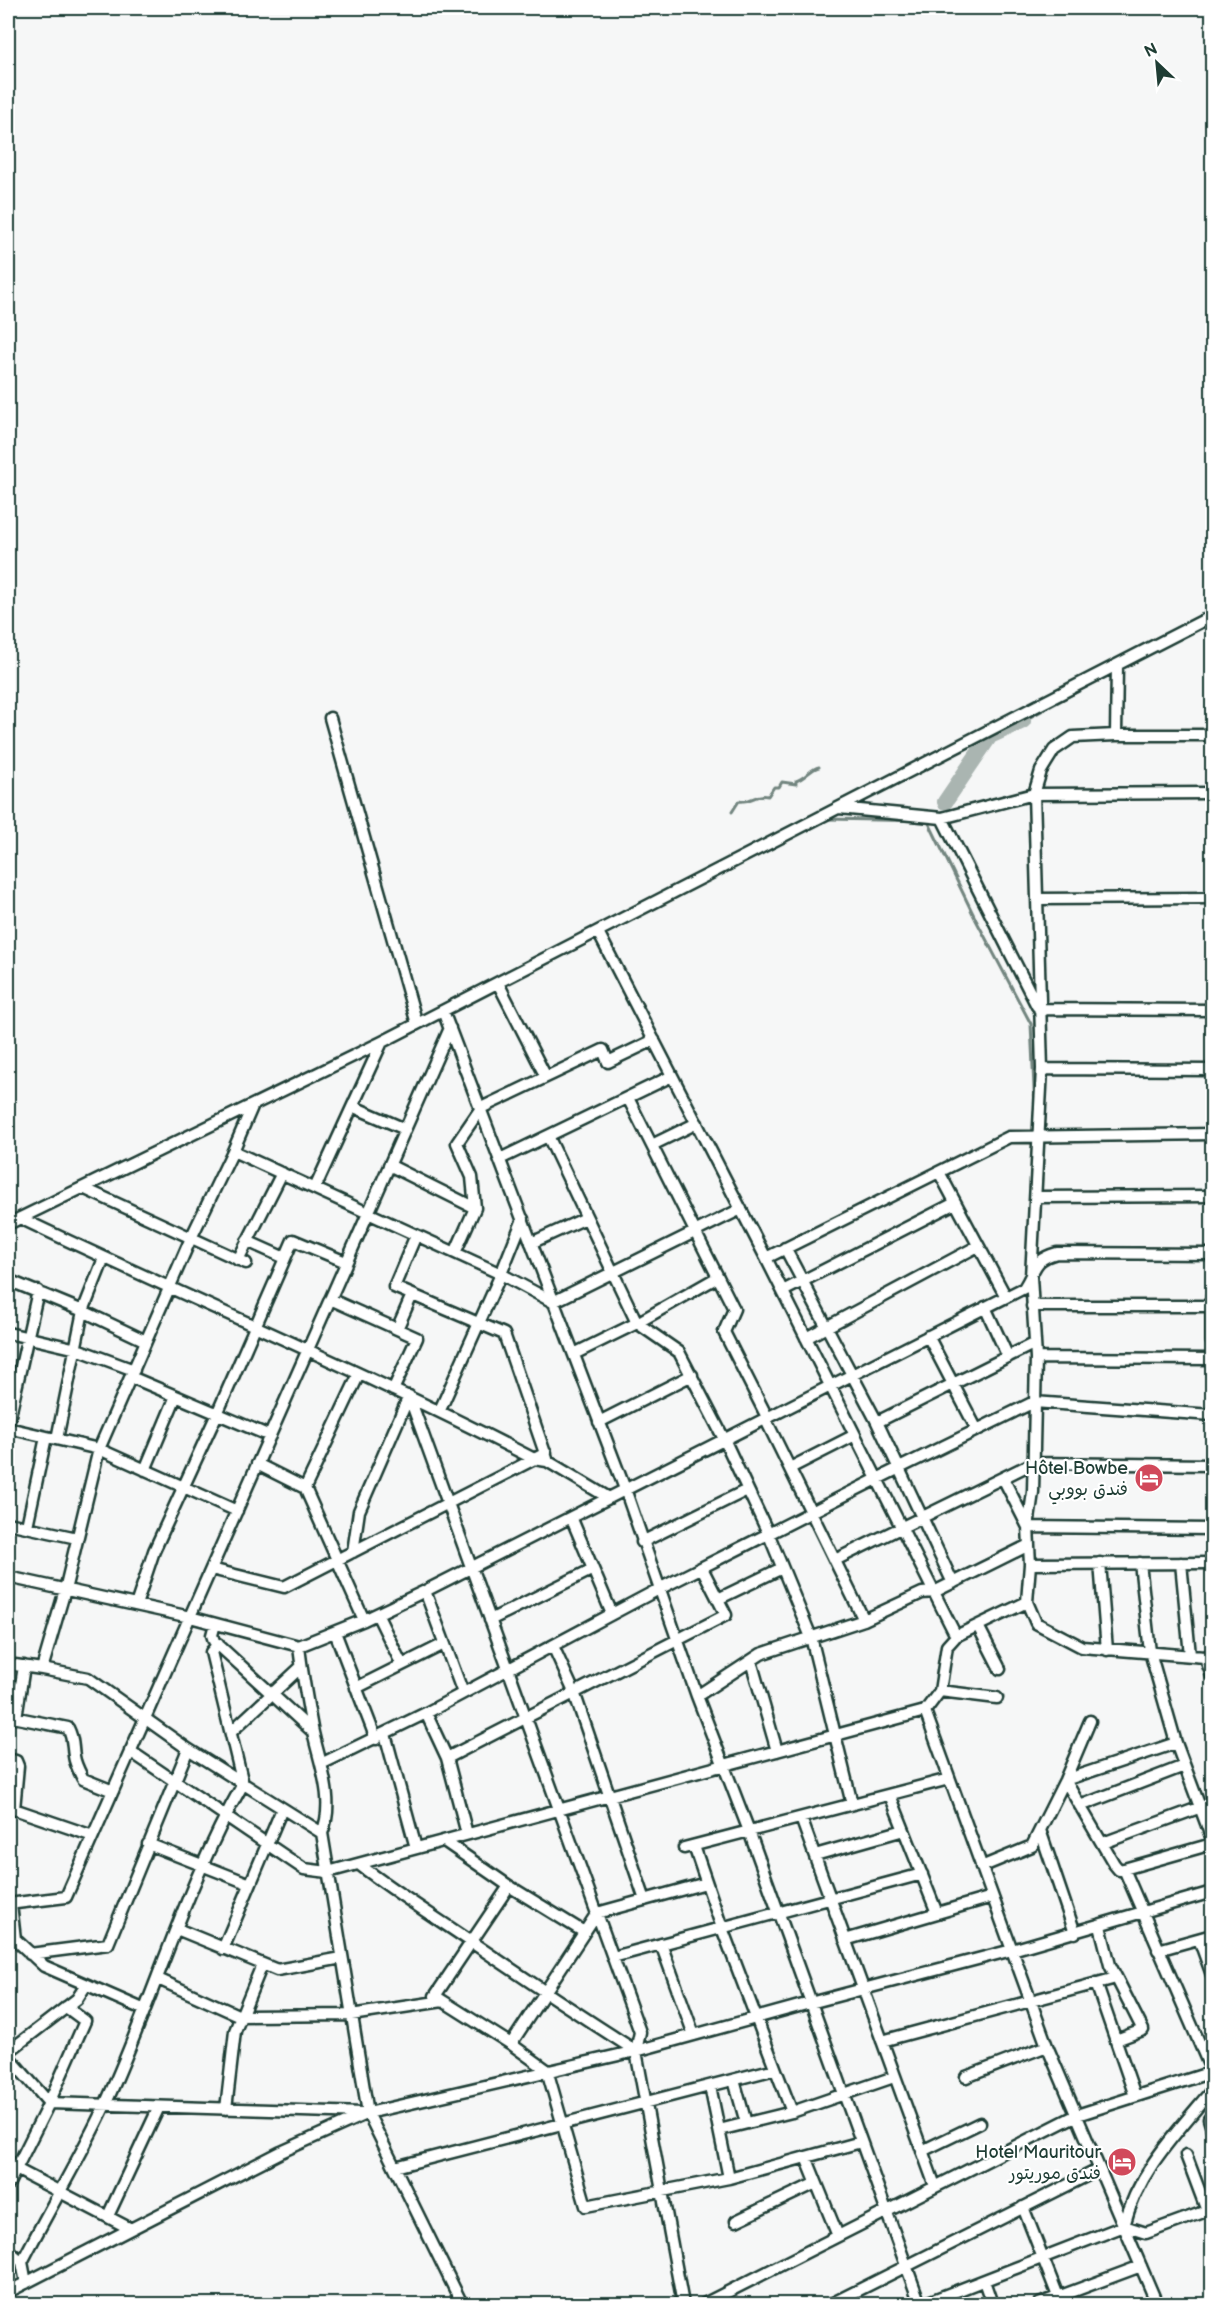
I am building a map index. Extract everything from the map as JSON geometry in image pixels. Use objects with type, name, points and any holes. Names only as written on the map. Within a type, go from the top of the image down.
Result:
[{"type":"street","points":[[8,1224],[252,1107],[444,1011],[1212,616]]},
{"type":"street","points":[[1116,735],[1118,665]]},
{"type":"street","points":[[330,718],[417,1024]]},
{"type":"street","points":[[1212,735],[1073,737],[1054,750],[1041,771],[1034,794],[1042,1069],[1031,1277],[1036,1358],[1033,1492],[1028,1527],[1030,1563],[1027,1602],[1036,1623],[1082,1647],[1209,1656],[1212,1676]]},
{"type":"street","points":[[839,808],[942,818],[1034,794],[1212,793]]},
{"type":"street","points":[[942,818],[1039,1009]]},
{"type":"street","points":[[1036,899],[1212,898]]},
{"type":"street","points":[[598,932],[783,1291],[956,1636]]},
{"type":"street","points":[[498,983],[546,1077]]},
{"type":"street","points":[[1039,1009],[1212,1010]]},
{"type":"street","points":[[444,1011],[625,1489],[697,1696],[749,1831],[905,2266],[921,2304],[1124,2226],[1146,2233],[1210,2210],[1186,2155]]},
{"type":"street","points":[[145,2010],[44,1966],[15,1939],[9,1904],[66,1897],[450,1028]]},
{"type":"street","points":[[455,1253],[475,1208],[472,1178],[457,1143],[481,1108],[603,1050],[608,1062],[654,1040]]},
{"type":"street","points":[[315,1188],[382,1042]]},
{"type":"street","points":[[1042,1069],[1212,1070]]},
{"type":"street","points":[[500,1159],[672,1076]]},
{"type":"street","points":[[628,1098],[734,1309],[724,1332],[864,1620]]},
{"type":"street","points":[[42,1669],[65,1590],[99,1449],[168,1288],[252,1107]]},
{"type":"street","points":[[354,1107],[405,1129]]},
{"type":"street","points":[[652,1145],[697,1123]]},
{"type":"street","points":[[766,1258],[1009,1137],[1212,1134]]},
{"type":"street","points":[[548,1136],[637,1323],[679,1352],[724,1439],[769,1535],[811,1637],[852,1804]]},
{"type":"street","points":[[233,1151],[501,1274],[553,1302]]},
{"type":"street","points":[[389,1165],[475,1208]]},
{"type":"street","points":[[939,1172],[1006,1297]]},
{"type":"street","points":[[83,1188],[242,1262],[247,1240],[282,1173]]},
{"type":"street","points":[[1037,1197],[1212,1196]]},
{"type":"street","points":[[783,1291],[956,1203]]},
{"type":"street","points":[[553,1302],[741,1209]]},
{"type":"street","points":[[20,1218],[255,1328],[440,1410],[534,1459]]},
{"type":"street","points":[[531,1243],[586,1218]]},
{"type":"street","points":[[440,1410],[523,1219]]},
{"type":"street","points":[[416,1235],[394,1287],[504,1334],[547,1457],[609,1498]]},
{"type":"street","points":[[247,1240],[285,1258]]},
{"type":"street","points":[[136,1605],[154,1551],[293,1240],[346,1262]]},
{"type":"street","points":[[806,1338],[978,1246]]},
{"type":"street","points":[[786,1248],[876,1422],[953,1583]]},
{"type":"street","points":[[8,1577],[190,1617],[299,1646],[364,1620],[425,1591],[1024,1288],[1036,1264],[1043,1257],[1057,1253],[1212,1254]]},
{"type":"street","points":[[57,1439],[77,1349],[82,1311],[104,1258]]},
{"type":"street","points":[[574,1354],[637,1323],[718,1277]]},
{"type":"street","points":[[8,1280],[38,1291],[146,1341]]},
{"type":"street","points":[[8,1424],[38,1291]]},
{"type":"street","points":[[397,1329],[412,1295]]},
{"type":"street","points":[[1212,1296],[1212,1342]]},
{"type":"street","points":[[330,1299],[417,1338],[393,1390]]},
{"type":"street","points":[[1032,1306],[1212,1306]]},
{"type":"street","points":[[985,1307],[1008,1357]]},
{"type":"street","points":[[8,1334],[77,1349],[132,1373],[176,1396],[270,1436]]},
{"type":"street","points":[[928,1336],[977,1430]]},
{"type":"street","points":[[876,1422],[1035,1343]]},
{"type":"street","points":[[1036,1358],[1212,1359]]},
{"type":"street","points":[[305,1488],[358,1374]]},
{"type":"street","points":[[599,1422],[692,1375]]},
{"type":"street","points":[[145,1470],[176,1396]]},
{"type":"street","points":[[409,1396],[640,2032],[636,2051],[683,2304]]},
{"type":"street","points":[[353,1552],[359,1511],[409,1396]]},
{"type":"street","points":[[321,1764],[426,1713],[659,1589],[1034,1402],[1212,1414]]},
{"type":"street","points":[[8,1428],[99,1449],[237,1511]]},
{"type":"street","points":[[790,1467],[855,1435]]},
{"type":"street","points":[[27,1526],[45,1437]]},
{"type":"street","points":[[211,1569],[284,1587],[534,1459],[547,1457]]},
{"type":"street","points":[[835,1560],[1033,1463],[1212,1465]]},
{"type":"street","points":[[257,1464],[305,1488],[364,1620]]},
{"type":"street","points":[[1003,1478],[1028,1527]]},
{"type":"street","points":[[642,1542],[747,1490]]},
{"type":"street","points":[[571,1517],[612,1614]]},
{"type":"street","points":[[8,1523],[77,1538]]},
{"type":"street","points":[[1028,1527],[1212,1529]]},
{"type":"street","points":[[697,1696],[761,1654],[864,1620],[922,1593],[934,1592],[1029,1545]]},
{"type":"street","points":[[1030,1563],[1212,1563]]},
{"type":"street","points":[[1100,1563],[1107,1650]]},
{"type":"street","points":[[1140,1563],[1150,1652],[1176,1743],[1212,1839]]},
{"type":"street","points":[[1181,1563],[1190,1654]]},
{"type":"street","points":[[447,1758],[726,1615],[702,1568]]},
{"type":"street","points":[[718,1599],[782,1568]]},
{"type":"street","points":[[490,1620],[593,1569]]},
{"type":"street","points":[[425,1591],[463,1693]]},
{"type":"street","points":[[130,1751],[304,1869],[328,1872],[925,1712],[940,1691],[947,1646],[956,1636],[1027,1602]]},
{"type":"street","points":[[377,1614],[402,1665]]},
{"type":"street","points":[[215,1624],[212,1635],[218,1644],[313,1731]]},
{"type":"street","points":[[978,1626],[1000,1669]]},
{"type":"street","points":[[335,1632],[356,1688],[381,1736],[416,1848]]},
{"type":"street","points":[[26,2283],[22,2262],[104,2106],[158,1979],[202,1864],[243,1784],[211,1652],[218,1644]]},
{"type":"street","points":[[356,1688],[444,1644]]},
{"type":"street","points":[[299,1646],[328,1810],[327,1821],[322,1833],[368,2113],[462,2304]]},
{"type":"street","points":[[553,1646],[574,1692],[645,1900]]},
{"type":"street","points":[[751,1661],[777,1751]]},
{"type":"street","points":[[8,1664],[88,1678],[188,1749],[322,1833]]},
{"type":"street","points":[[24,1666],[12,1717],[68,1728],[74,1740],[73,1753],[76,1764],[83,1779],[113,1791]]},
{"type":"street","points":[[232,1731],[301,1667]]},
{"type":"street","points":[[940,1691],[997,1698]]},
{"type":"street","points":[[925,1712],[1047,2046],[1157,2304]]},
{"type":"street","points":[[426,1713],[447,1758],[467,1834]]},
{"type":"street","points":[[981,1867],[1032,1846],[1065,1780],[1089,1721]]},
{"type":"street","points":[[1065,1780],[1176,1743]]},
{"type":"street","points":[[30,1954],[108,1944],[188,1749]]},
{"type":"street","points":[[8,1759],[14,1759],[18,1766],[11,1809],[93,1836]]},
{"type":"street","points":[[1080,1806],[1184,1766]]},
{"type":"street","points":[[792,2112],[706,1883],[689,1847],[949,1779]]},
{"type":"street","points":[[1065,1780],[1119,1870],[1212,1844]]},
{"type":"street","points":[[890,1795],[937,1912]]},
{"type":"street","points":[[1103,1843],[1212,1803]]},
{"type":"street","points":[[223,1949],[282,1809]]},
{"type":"street","points":[[801,1818],[935,2186]]},
{"type":"street","points":[[815,1855],[904,1830]]},
{"type":"street","points":[[1040,1830],[1075,1933]]},
{"type":"street","points":[[444,1841],[509,1886],[584,1932]]},
{"type":"street","points":[[148,1844],[250,1884]]},
{"type":"street","points":[[360,1865],[391,1890],[544,1993],[636,2051]]},
{"type":"street","points":[[704,2304],[1077,2115],[1212,2072],[1124,1869]]},
{"type":"street","points":[[613,1958],[922,1874]]},
{"type":"street","points":[[511,2044],[597,1913],[706,1883]]},
{"type":"street","points":[[509,1886],[435,1996],[511,2044],[547,2070],[586,2206],[729,2178],[861,2142]]},
{"type":"street","points":[[8,2292],[281,2152],[368,2113],[636,2051],[1075,1933],[1212,1892]]},
{"type":"street","points":[[845,1940],[992,1896]]},
{"type":"street","points":[[1100,1926],[1116,1978],[1143,2030],[1116,2040]]},
{"type":"street","points":[[177,1929],[277,1970],[342,1958]]},
{"type":"street","points":[[1158,1950],[1212,1935]]},
{"type":"street","points":[[1199,1939],[1212,1976]]},
{"type":"street","points":[[661,1944],[694,2035]]},
{"type":"street","points":[[226,2109],[235,2031],[262,1965]]},
{"type":"street","points":[[882,2041],[1116,1978]]},
{"type":"street","points":[[158,1979],[240,2016],[351,2015],[443,2001]]},
{"type":"street","points":[[1096,1983],[1136,2096]]},
{"type":"street","points":[[86,1985],[77,1999],[8,2054],[49,2103],[368,2113]]},
{"type":"street","points":[[8,2185],[11,2165],[49,2103],[85,2021],[66,2007]]},
{"type":"street","points":[[966,2077],[1047,2046]]},
{"type":"street","points":[[395,2167],[775,2069]]},
{"type":"street","points":[[719,2130],[792,2112],[894,2077]]},
{"type":"street","points":[[734,2080],[746,2123]]},
{"type":"street","points":[[710,2086],[729,2178]]},
{"type":"street","points":[[1124,2226],[1130,2203],[1157,2155],[1212,2090]]},
{"type":"street","points":[[108,2216],[159,2107]]},
{"type":"street","points":[[922,2151],[980,2122]]},
{"type":"street","points":[[806,2157],[838,2236]]},
{"type":"street","points":[[11,2165],[129,2229]]},
{"type":"street","points":[[831,2304],[1098,2170]]},
{"type":"street","points":[[736,2221],[816,2183]]},
{"type":"street","points":[[1023,2207],[1059,2301]]},
{"type":"street","points":[[8,2250],[22,2262]]},
{"type":"street","points":[[1039,2304],[1059,2301],[1141,2266]]},
{"type":"street","points":[[984,2281],[992,2304]]},
{"type":"waterway","points":[[1198,629],[1212,623]]},
{"type":"waterway","points":[[1023,721],[1114,672]]},
{"type":"waterway","points":[[945,802],[990,736],[1023,721]]},
{"type":"waterway","points":[[732,812],[739,801],[768,796],[774,787],[779,787],[782,782],[796,784],[796,781],[819,767]]},
{"type":"waterway","points":[[827,819],[928,821],[976,920],[1031,1024],[1035,1109]]},
{"type":"place","name":"Hôtel Bowbe فندق بووبي","points":[[1149,1478]]},
{"type":"place","name":"Hotel Mauritour فندق موريتور","points":[[1122,2162]]}]
